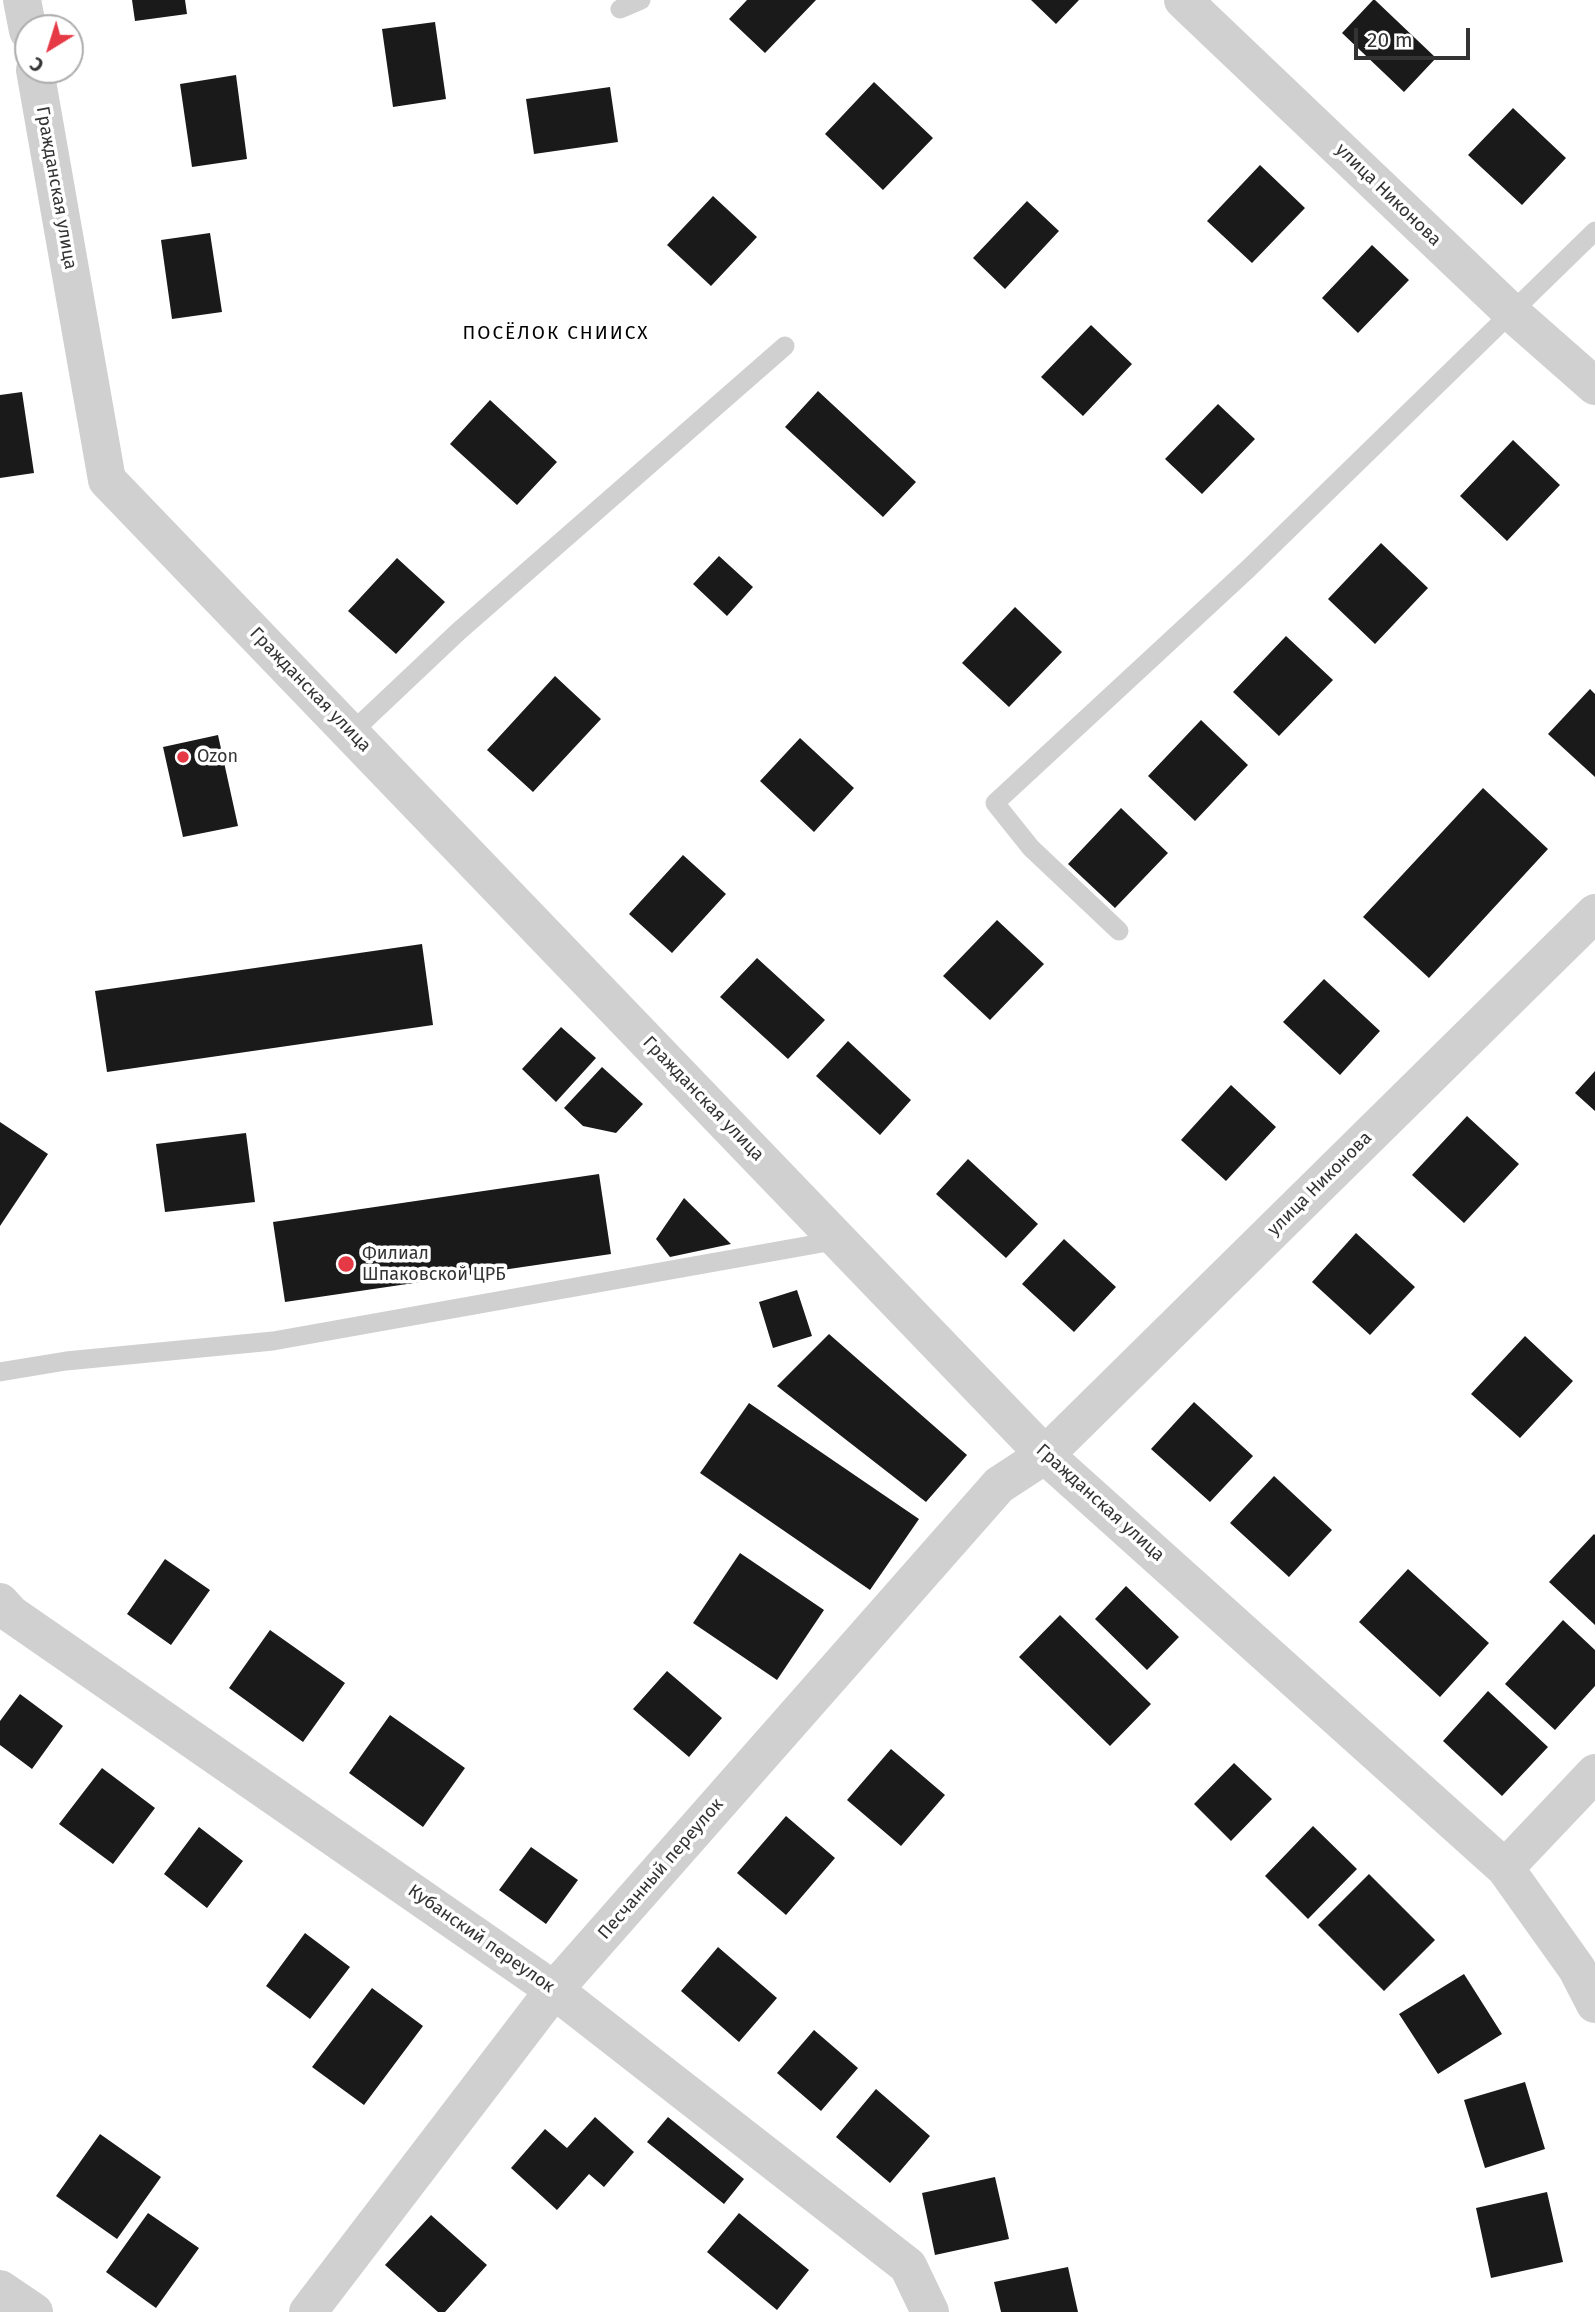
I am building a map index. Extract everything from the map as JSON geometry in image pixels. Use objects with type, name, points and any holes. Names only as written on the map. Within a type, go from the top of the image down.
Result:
[{"type":"street","name":"улица Никонова","points":[[1183,0],[1512,313],[1595,386]]},
{"type":"street","name":"Гражданская улица","points":[[37,84],[107,480],[1045,1455],[1505,1868],[1577,1969],[1595,2004]]},
{"type":"street","name":"улица Никонова","points":[[1045,1455],[1595,912]]},
{"type":"street","name":"Песчанный переулок","points":[[308,2312],[554,1990],[999,1485],[1045,1455]]},
{"type":"street","name":"Кубанский переулок","points":[[0,1602],[22,1622],[554,1990],[908,2266],[930,2312]]},
{"type":"street","points":[[1505,1868],[1595,1773]]},
{"type":"street","points":[[0,2289],[34,2312]]},
{"type":"lane","points":[[620,9],[641,0]]},
{"type":"lane","points":[[1119,931],[1031,848],[995,803],[1248,569],[1595,231]]},
{"type":"lane","points":[[351,733],[459,631],[785,346]]},
{"type":"lane","points":[[0,1372],[66,1361],[273,1341],[839,1240]]},
{"type":"building","points":[[132,0],[185,0],[187,14],[135,21]]},
{"type":"building","points":[[747,0],[816,0],[765,53],[729,19]]},
{"type":"building","points":[[1031,0],[1079,0],[1056,24]]},
{"type":"building","points":[[1373,0],[1436,58],[1404,92],[1342,33]]},
{"type":"building","points":[[435,22],[446,99],[393,107],[382,29]]},
{"type":"building","points":[[236,75],[247,159],[192,167],[180,84]]},
{"type":"building","points":[[874,82],[933,138],[883,190],[825,134]]},
{"type":"building","points":[[610,87],[618,142],[534,154],[526,99]]},
{"type":"building","points":[[1513,108],[1566,158],[1522,205],[1468,155]]},
{"type":"building","points":[[1260,165],[1305,208],[1252,263],[1207,221]]},
{"type":"building","points":[[713,196],[757,237],[711,286],[667,245]]},
{"type":"building","points":[[1027,201],[1059,231],[1005,289],[973,258]]},
{"type":"building","points":[[210,233],[222,312],[172,319],[161,240]]},
{"type":"building","points":[[1372,245],[1409,280],[1358,333],[1322,298]]},
{"type":"building","points":[[1091,325],[1132,364],[1083,416],[1041,377]]},
{"type":"building","points":[[818,391],[916,482],[883,517],[785,427]]},
{"type":"building","points":[[22,392],[34,473],[0,478],[0,395]]},
{"type":"building","points":[[490,400],[557,462],[517,505],[450,444]]},
{"type":"building","points":[[1218,404],[1255,439],[1202,494],[1165,459]]},
{"type":"building","points":[[1513,440],[1560,485],[1507,541],[1460,496]]},
{"type":"building","points":[[1381,543],[1428,588],[1375,644],[1328,599]]},
{"type":"building","points":[[719,556],[753,587],[727,616],[693,584]]},
{"type":"building","points":[[397,558],[445,602],[396,654],[348,611]]},
{"type":"building","points":[[1015,607],[1062,652],[1009,707],[962,663]]},
{"type":"building","points":[[1286,636],[1333,680],[1279,736],[1233,692]]},
{"type":"building","points":[[555,676],[601,719],[533,792],[487,750]]},
{"type":"building","points":[[1590,689],[1595,694],[1595,777],[1548,734]]},
{"type":"building","points":[[1201,720],[1248,765],[1195,821],[1148,776]]},
{"type":"building","points":[[218,735],[238,826],[183,837],[163,747]]},
{"type":"building","points":[[800,738],[854,788],[814,832],[760,781]]},
{"type":"building","points":[[1483,788],[1548,849],[1429,978],[1363,917]]},
{"type":"building","points":[[1121,808],[1168,853],[1115,908],[1068,864]]},
{"type":"building","points":[[683,855],[726,894],[672,953],[629,914]]},
{"type":"building","points":[[997,920],[1044,964],[990,1020],[943,976]]},
{"type":"building","points":[[422,944],[433,1025],[107,1072],[95,991]]},
{"type":"building","points":[[757,958],[825,1020],[788,1059],[720,997]]},
{"type":"building","points":[[1324,979],[1380,1031],[1340,1075],[1283,1022]]},
{"type":"building","points":[[561,1027],[596,1058],[556,1102],[522,1069]]},
{"type":"building","points":[[848,1041],[911,1100],[880,1135],[816,1076]]},
{"type":"building","points":[[602,1067],[643,1104],[616,1133],[583,1126],[564,1108]]},
{"type":"building","points":[[1595,1071],[1595,1111],[1575,1093]]},
{"type":"building","points":[[1231,1085],[1276,1127],[1226,1181],[1181,1140]]},
{"type":"building","points":[[1467,1116],[1519,1164],[1464,1223],[1412,1175]]},
{"type":"building","points":[[0,1122],[48,1154],[0,1226]]},
{"type":"building","points":[[246,1133],[255,1202],[165,1212],[156,1144]]},
{"type":"building","points":[[968,1159],[1038,1224],[1006,1258],[936,1194]]},
{"type":"building","points":[[599,1174],[611,1254],[285,1302],[273,1222]]},
{"type":"building","points":[[684,1198],[731,1244],[670,1257],[656,1239]]},
{"type":"building","points":[[1356,1233],[1415,1287],[1370,1335],[1312,1282]]},
{"type":"building","points":[[1064,1239],[1116,1287],[1074,1332],[1022,1284]]},
{"type":"building","points":[[797,1290],[812,1336],[773,1348],[759,1302]]},
{"type":"building","points":[[829,1334],[967,1455],[926,1502],[777,1386]]},
{"type":"building","points":[[1525,1336],[1573,1381],[1520,1438],[1471,1394]]},
{"type":"building","points":[[1194,1402],[1253,1456],[1210,1502],[1151,1449]]},
{"type":"building","points":[[749,1403],[919,1519],[870,1590],[700,1473]]},
{"type":"building","points":[[1274,1476],[1332,1530],[1289,1577],[1230,1523]]},
{"type":"building","points":[[1595,1535],[1595,1625],[1549,1582]]},
{"type":"building","points":[[740,1553],[824,1610],[777,1680],[693,1623]]},
{"type":"building","points":[[165,1559],[210,1590],[171,1645],[127,1614]]},
{"type":"building","points":[[1408,1569],[1489,1643],[1440,1697],[1359,1622]]},
{"type":"building","points":[[1126,1586],[1179,1637],[1147,1670],[1095,1619]]},
{"type":"building","points":[[1060,1615],[1151,1704],[1110,1746],[1019,1657]]},
{"type":"building","points":[[1563,1620],[1595,1650],[1595,1686],[1555,1730],[1505,1684]]},
{"type":"building","points":[[270,1630],[345,1683],[303,1742],[229,1688]]},
{"type":"building","points":[[667,1671],[722,1718],[689,1757],[633,1709]]},
{"type":"building","points":[[1488,1691],[1548,1747],[1502,1796],[1443,1741]]},
{"type":"building","points":[[20,1694],[63,1726],[32,1769],[0,1745],[0,1721]]},
{"type":"building","points":[[390,1715],[465,1768],[423,1827],[349,1773]]},
{"type":"building","points":[[891,1749],[945,1795],[901,1846],[847,1800]]},
{"type":"building","points":[[1234,1763],[1272,1799],[1231,1841],[1194,1804]]},
{"type":"building","points":[[102,1768],[155,1808],[113,1864],[59,1824]]},
{"type":"building","points":[[786,1816],[835,1858],[786,1915],[737,1873]]},
{"type":"building","points":[[1313,1826],[1357,1869],[1308,1919],[1265,1876]]},
{"type":"building","points":[[199,1827],[243,1861],[207,1908],[164,1874]]},
{"type":"building","points":[[531,1847],[578,1880],[546,1924],[499,1890]]},
{"type":"building","points":[[1369,1874],[1435,1940],[1384,1991],[1318,1925]]},
{"type":"building","points":[[305,1933],[350,1967],[310,2019],[266,1986]]},
{"type":"building","points":[[718,1947],[777,1998],[739,2042],[681,1991]]},
{"type":"building","points":[[1464,1974],[1502,2034],[1438,2074],[1399,2014]]},
{"type":"building","points":[[372,1988],[423,2026],[364,2105],[312,2067]]},
{"type":"building","points":[[814,2030],[858,2068],[821,2111],[777,2073]]},
{"type":"building","points":[[1525,2082],[1545,2149],[1485,2168],[1464,2100]]},
{"type":"building","points":[[876,2089],[930,2136],[890,2183],[836,2137]]},
{"type":"building","points":[[595,2117],[634,2152],[604,2187],[589,2174],[557,2210],[511,2168],[545,2129],[567,2148]]},
{"type":"building","points":[[668,2117],[744,2179],[724,2204],[647,2142]]},
{"type":"building","points":[[100,2134],[161,2177],[117,2239],[56,2196]]},
{"type":"building","points":[[995,2177],[1009,2239],[935,2255],[922,2193]]},
{"type":"building","points":[[1547,2192],[1563,2262],[1491,2278],[1476,2208]]},
{"type":"building","points":[[148,2213],[199,2248],[156,2308],[106,2272]]},
{"type":"building","points":[[739,2213],[809,2270],[777,2310],[707,2252]]},
{"type":"building","points":[[431,2215],[487,2265],[445,2312],[438,2312],[385,2265]]},
{"type":"building","points":[[1068,2267],[1078,2312],[1001,2312],[994,2282]]},
{"type":"place","name":"Ozon","points":[[183,757]]},
{"type":"place","name":"Филиал Шпаковской ЦРБ","points":[[346,1264]]},
{"type":"district","name":"ПОСЁЛОК СНИИСХ","points":[[556,334]]}]
